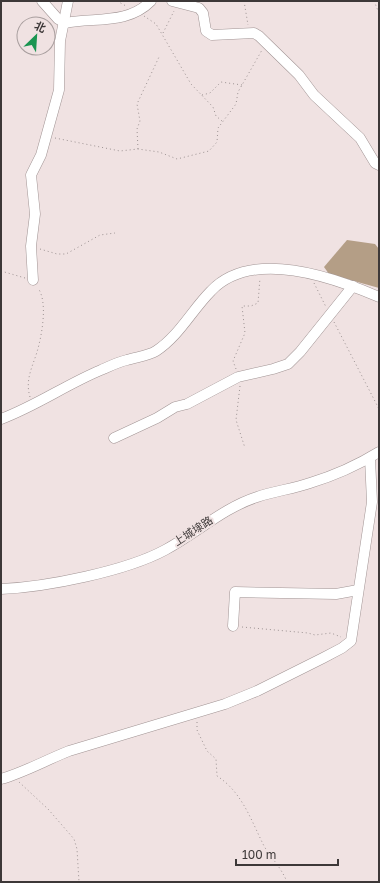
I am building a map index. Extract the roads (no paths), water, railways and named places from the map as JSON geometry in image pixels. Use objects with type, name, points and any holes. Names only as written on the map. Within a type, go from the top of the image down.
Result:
[{"type":"street","points":[[42,1],[58,19],[65,23],[119,18],[136,12],[152,1]]},
{"type":"street","points":[[33,280],[31,246],[35,214],[30,175],[41,155],[59,90],[60,41],[65,23],[68,1]]},
{"type":"street","points":[[175,2],[199,8],[203,13],[206,31],[212,35],[249,33],[259,36],[299,75],[314,95],[360,138],[375,163],[379,165]]},
{"type":"street","points":[[1,419],[32,405],[100,370],[125,360],[154,353],[174,335],[210,291],[222,281],[247,270],[293,271],[309,274],[353,286],[379,297]]},
{"type":"street","points":[[114,438],[157,418],[175,407],[187,404],[238,377],[288,364],[353,286]]},
{"type":"street","name":"上城埭路","points":[[1,589],[21,588],[70,579],[143,560],[166,550],[235,506],[257,496],[310,483],[370,458],[379,452]]},
{"type":"street","points":[[1,779],[13,776],[69,752],[156,724],[197,713],[257,691],[342,648],[351,641],[372,502],[370,458]]},
{"type":"street","points":[[233,626],[235,592],[336,594],[358,590]]}]
